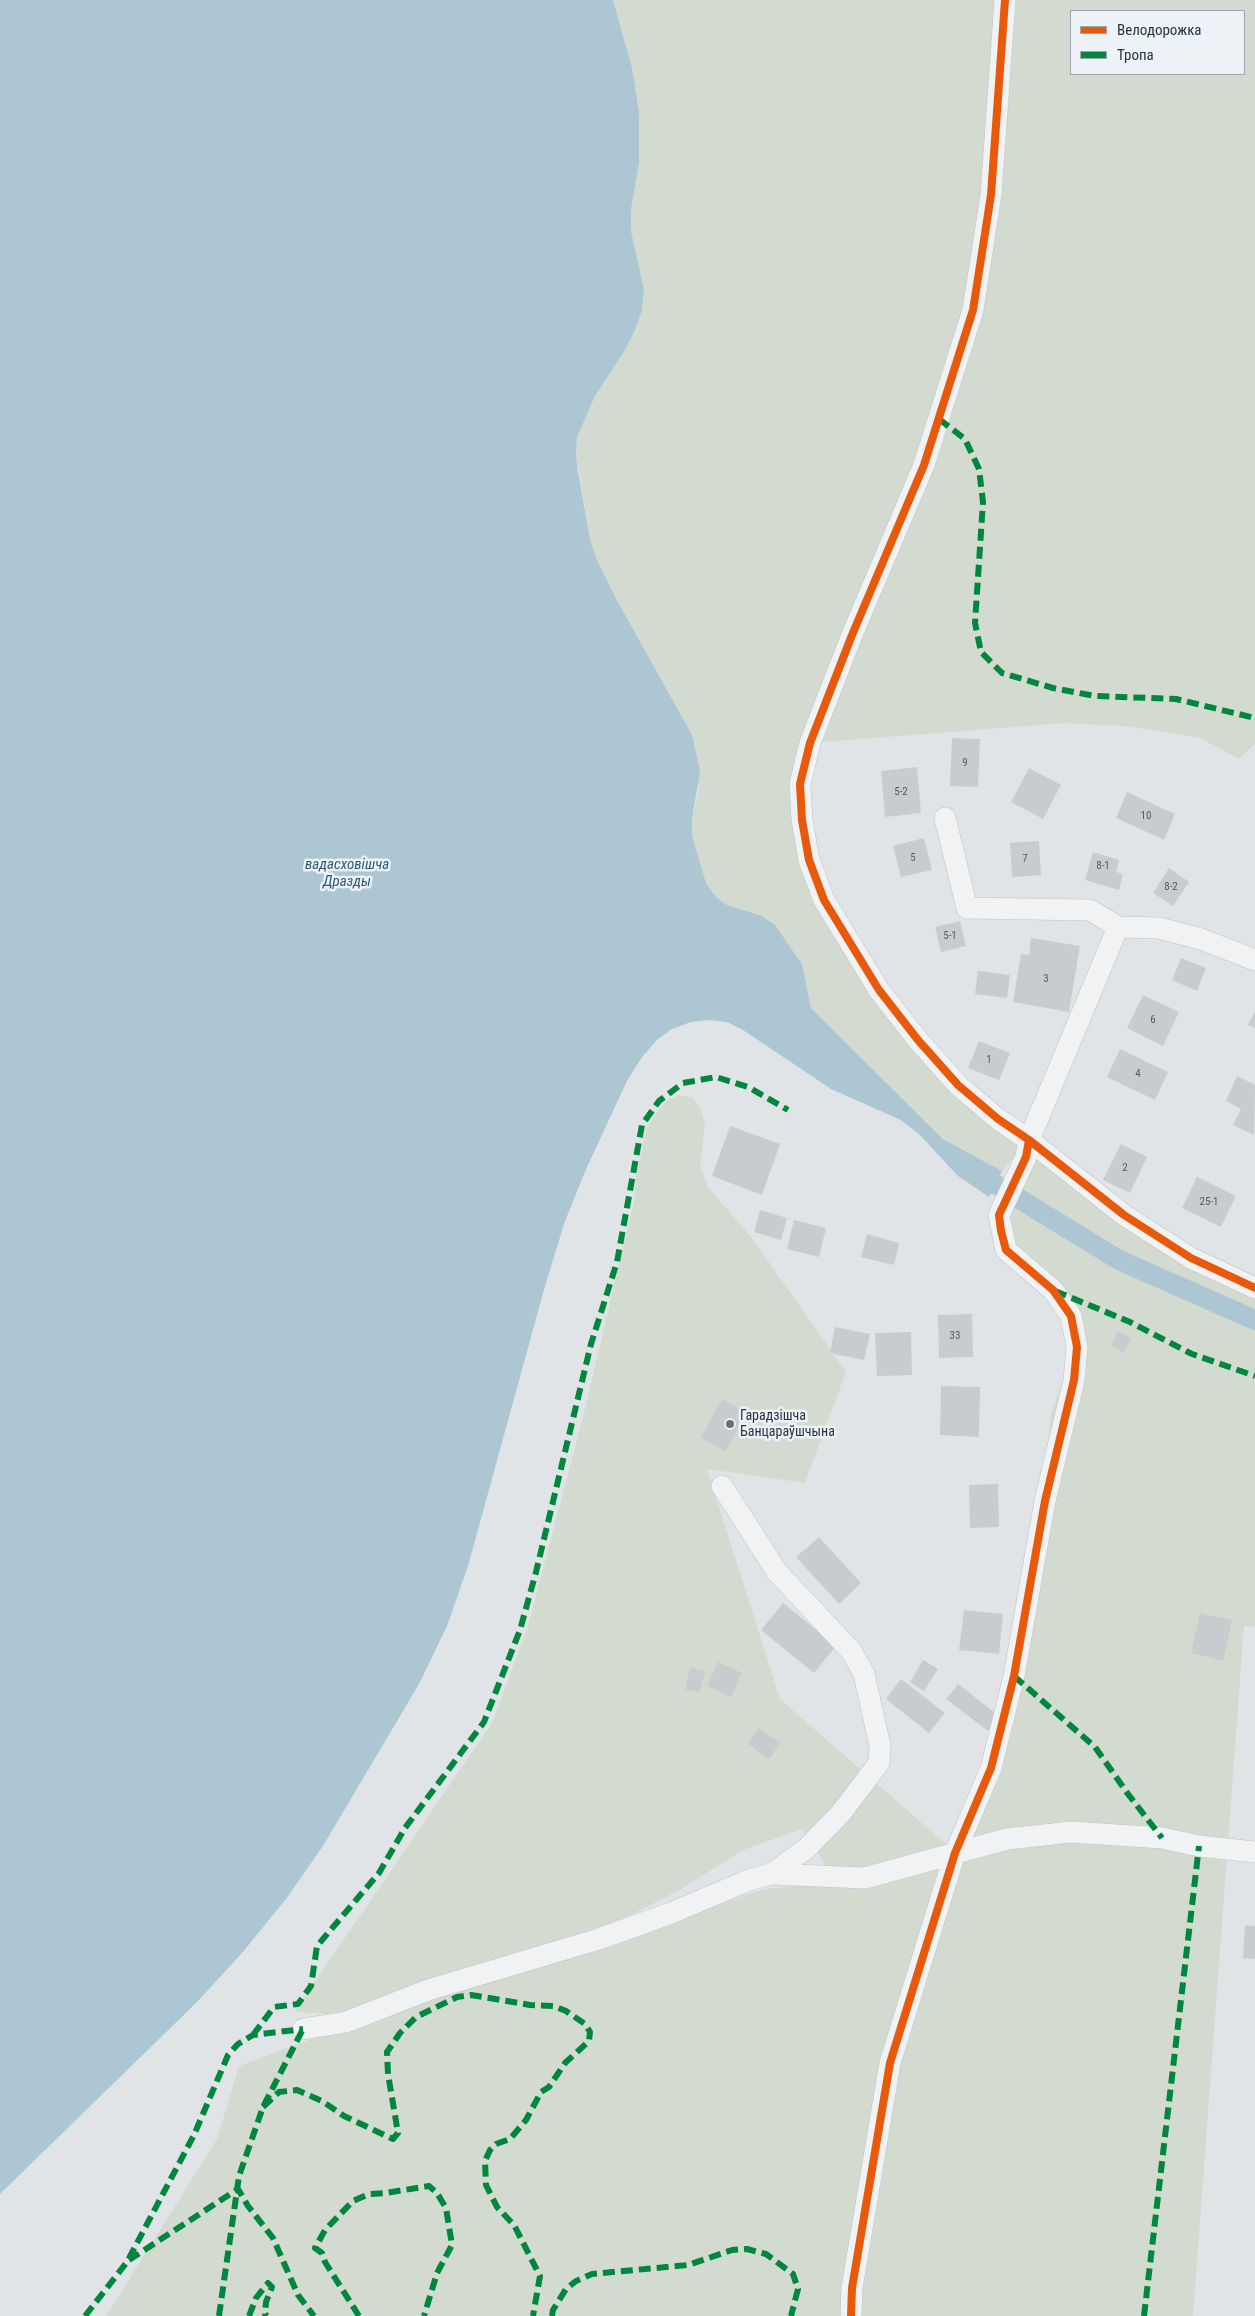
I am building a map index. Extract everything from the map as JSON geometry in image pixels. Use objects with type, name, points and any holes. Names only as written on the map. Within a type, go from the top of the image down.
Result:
[{"type":"street","points":[[1005,0],[991,195],[973,310],[924,465],[826,700],[810,743],[800,784],[802,820],[809,860],[824,900],[879,990],[918,1040],[958,1084],[998,1119],[1027,1149],[1191,1258],[1255,1288]]},
{"type":"street","points":[[945,818],[966,908],[1090,910],[1118,927],[1159,928],[1201,939],[1255,960]]},
{"type":"street","points":[[850,2316],[852,2288],[890,2063],[955,1852],[991,1768],[1014,1676],[1045,1501],[1074,1380],[1077,1346],[1071,1316],[1053,1290],[1006,1250],[999,1216],[1118,927]]},
{"type":"street","points":[[722,1486],[777,1572],[852,1652],[864,1674],[880,1746],[879,1763],[841,1814],[807,1848],[771,1874]]},
{"type":"street","points":[[303,2029],[346,2022],[428,1990],[599,1939],[671,1913],[749,1880],[771,1874],[865,1878],[1007,1839],[1072,1832],[1162,1838],[1199,1846],[1255,1852]]},
{"type":"shaded area","points":[[613,0],[1255,0],[1255,744],[1239,759],[1200,738],[1125,726],[1065,723],[810,743],[809,860],[918,1040],[1124,1215],[1255,1288],[1255,1627],[1244,1626],[1193,2316],[106,2316],[217,2139],[239,2066],[425,1997],[691,1914],[764,1889],[804,1885],[834,1878],[802,1829],[743,1850],[680,1890],[595,1933],[353,2015],[294,2012],[492,1723],[528,1626],[584,1413],[635,1197],[636,1176],[647,1127],[665,1102],[679,1095],[693,1098],[700,1107],[705,1125],[700,1164],[708,1187],[752,1238],[846,1372],[805,1483],[707,1469],[780,1699],[955,1852],[1023,1628],[1052,1411],[1071,1356],[1075,1334],[1001,1231],[1028,1141],[1002,1171],[944,1139],[811,1008],[802,964],[775,925],[762,916],[727,905],[716,897],[706,883],[700,869],[692,836],[692,819],[699,787],[596,558],[590,539],[576,455],[577,437],[595,396],[625,350],[642,310],[644,290],[631,231],[631,210],[639,163],[626,46]]},
{"type":"water","name":"вадасховішча Дразды","points":[[0,0],[613,0],[632,68],[639,113],[639,163],[631,210],[631,231],[644,290],[642,310],[635,330],[625,350],[595,396],[577,437],[576,455],[578,472],[590,539],[596,558],[615,597],[692,735],[700,771],[692,819],[692,836],[706,883],[716,897],[727,905],[762,916],[775,925],[802,964],[811,1008],[943,1139],[1002,1171],[989,1197],[958,1176],[920,1135],[901,1120],[831,1089],[743,1030],[727,1022],[708,1020],[691,1022],[672,1029],[657,1040],[642,1057],[627,1081],[587,1167],[565,1221],[545,1286],[468,1566],[447,1626],[419,1684],[323,1846],[286,1899],[242,1953],[196,2003],[0,2194]]},
{"type":"building","points":[[952,738],[980,739],[978,787],[950,786]]},
{"type":"building","points":[[917,767],[921,813],[885,817],[881,771]]},
{"type":"building","points":[[1029,768],[1061,785],[1043,819],[1011,802]]},
{"type":"building","points":[[1127,792],[1175,814],[1164,840],[1116,818]]},
{"type":"building","points":[[924,838],[932,870],[901,877],[893,846]]},
{"type":"building","points":[[1039,841],[1041,875],[1012,877],[1010,843]]},
{"type":"building","points":[[1093,852],[1119,860],[1116,872],[1123,874],[1119,890],[1085,880]]},
{"type":"building","points":[[1169,868],[1189,882],[1173,906],[1153,893]]},
{"type":"building","points":[[960,921],[966,946],[941,952],[935,927]]},
{"type":"building","points":[[1031,938],[1080,946],[1069,1012],[1013,1002],[1021,954],[1029,955]]},
{"type":"building","points":[[1181,958],[1206,968],[1197,991],[1172,980]]},
{"type":"building","points":[[978,971],[1010,975],[1007,998],[975,994]]},
{"type":"building","points":[[1143,995],[1179,1012],[1163,1046],[1127,1028]]},
{"type":"building","points":[[1255,1011],[1255,1028],[1248,1025]]},
{"type":"building","points":[[979,1041],[1010,1053],[999,1080],[968,1068]]},
{"type":"building","points":[[1120,1049],[1168,1072],[1155,1100],[1107,1077]]},
{"type":"building","points":[[1237,1076],[1255,1085],[1254,1135],[1233,1125],[1241,1109],[1226,1101]]},
{"type":"building","points":[[730,1126],[780,1144],[762,1195],[712,1176]]},
{"type":"building","points":[[1121,1144],[1147,1157],[1130,1193],[1103,1180]]},
{"type":"building","points":[[1197,1177],[1236,1196],[1221,1227],[1182,1208]]},
{"type":"building","points":[[760,1210],[787,1218],[781,1240],[754,1232]]},
{"type":"building","points":[[794,1220],[826,1228],[819,1257],[787,1249]]},
{"type":"building","points":[[867,1234],[899,1243],[894,1265],[861,1257]]},
{"type":"building","points":[[972,1314],[973,1357],[939,1358],[938,1315]]},
{"type":"building","points":[[835,1327],[870,1334],[864,1360],[830,1353]]},
{"type":"building","points":[[1118,1331],[1131,1338],[1124,1353],[1111,1346]]},
{"type":"building","points":[[911,1332],[912,1375],[877,1376],[875,1333]]},
{"type":"building","points":[[941,1386],[980,1387],[979,1437],[940,1435]]},
{"type":"building","points":[[722,1399],[746,1413],[726,1451],[701,1438]]},
{"type":"building","points":[[998,1484],[999,1527],[970,1528],[969,1485]]},
{"type":"building","points":[[819,1537],[861,1583],[839,1604],[796,1557]]},
{"type":"building","points":[[783,1603],[836,1646],[814,1673],[761,1630]]},
{"type":"building","points":[[964,1610],[1003,1614],[999,1654],[959,1650]]},
{"type":"building","points":[[1200,1613],[1232,1620],[1223,1661],[1191,1653]]},
{"type":"building","points":[[923,1660],[938,1669],[924,1691],[910,1682]]},
{"type":"building","points":[[718,1662],[742,1673],[731,1697],[707,1686]]},
{"type":"building","points":[[690,1668],[705,1671],[700,1692],[685,1689]]},
{"type":"building","points":[[901,1679],[945,1713],[929,1733],[886,1699]]},
{"type":"building","points":[[958,1684],[999,1716],[988,1731],[946,1699]]},
{"type":"building","points":[[759,1728],[780,1743],[769,1759],[748,1744]]},
{"type":"building","points":[[1245,1925],[1255,1926],[1255,1959],[1243,1958]]},
{"type":"waterway","points":[[995,1184],[1119,1260],[1255,1320]]},
{"type":"marked path","points":[[939,419],[965,439],[979,469],[983,502],[975,623],[981,652],[1002,673],[1053,688],[1095,696],[1176,699],[1255,718]]},
{"type":"marked path","points":[[253,2035],[274,2007],[298,2004],[311,1986],[317,1946],[379,1873],[405,1828],[484,1722],[520,1630],[536,1572],[591,1344],[617,1262],[642,1125],[659,1101],[683,1083],[716,1077],[748,1087],[788,1110]]},
{"type":"marked path","points":[[1055,1291],[1130,1322],[1192,1354],[1255,1376]]},
{"type":"marked path","points":[[1014,1676],[1095,1747],[1162,1838]]},
{"type":"marked path","points":[[1144,2316],[1199,1846]]},
{"type":"marked path","points":[[263,2107],[279,2092],[297,2090],[322,2101],[344,2116],[393,2139],[398,2133],[388,2074],[387,2052],[400,2033],[416,2017],[457,1997],[471,1995],[530,2005],[554,2006],[566,2011],[585,2024],[590,2032],[589,2041],[565,2063],[549,2087],[541,2092],[526,2120],[510,2139],[496,2144],[490,2150],[485,2161],[486,2185],[497,2207],[514,2225],[540,2276],[533,2316]]},
{"type":"marked path","points":[[85,2316],[127,2262],[194,2135],[228,2055],[238,2044],[253,2035],[303,2029]]},
{"type":"marked path","points":[[219,2316],[239,2176],[263,2107],[303,2029]]},
{"type":"marked path","points":[[359,2316],[325,2262],[322,2253],[315,2248],[325,2230],[353,2201],[369,2194],[429,2186],[437,2193],[446,2208],[452,2245],[437,2273],[424,2316]]},
{"type":"marked path","points":[[129,2260],[238,2189],[248,2206],[273,2238],[298,2295],[314,2316]]},
{"type":"marked path","points":[[552,2316],[553,2310],[566,2289],[576,2281],[592,2274],[688,2265],[732,2250],[747,2249],[766,2254],[793,2274],[798,2289],[791,2316]]},
{"type":"marked path","points":[[249,2316],[256,2298],[268,2283],[272,2287],[266,2302],[265,2314],[267,2316]]},
{"type":"cycle path","points":[[1005,0],[991,195],[973,310],[924,465],[852,635],[810,743],[800,784],[802,820],[809,860],[824,900],[879,990],[918,1040],[958,1085],[998,1119],[1029,1140],[1124,1215],[1191,1258],[1255,1288]]},
{"type":"cycle path","points":[[851,2316],[852,2288],[890,2063],[955,1853],[991,1768],[1014,1676],[1045,1501],[1074,1380],[1077,1347],[1071,1316],[1053,1290],[1006,1250],[1001,1231],[999,1215],[1026,1157],[1029,1140]]},
{"type":"place","name":"Гарадзішча Банцараўшчына","points":[[730,1424]]}]
